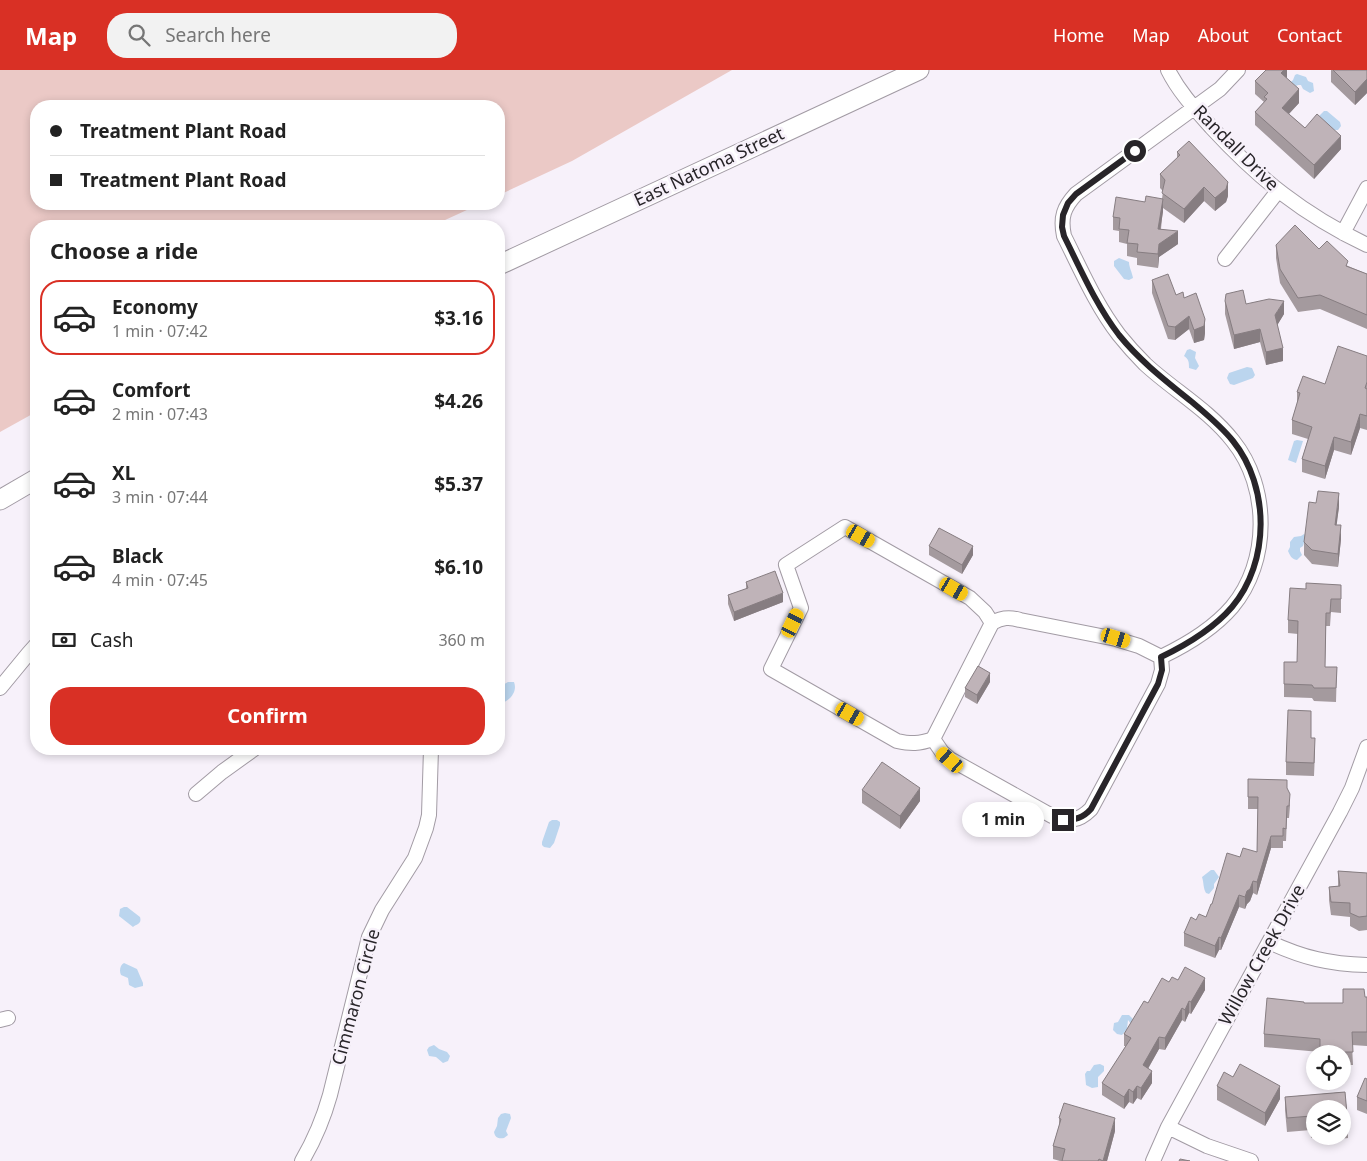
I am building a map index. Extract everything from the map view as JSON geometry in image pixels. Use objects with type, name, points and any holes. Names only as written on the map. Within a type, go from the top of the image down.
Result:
[{"type":"main road","name":"East Natoma Street","points":[[505,262],[919,70]]},
{"type":"main road","points":[[0,500],[30,482]]},
{"type":"street","name":"Randall Drive","points":[[1168,70],[1176,86],[1194,108],[1248,165],[1278,191],[1315,217],[1367,245]]},
{"type":"street","points":[[1161,657],[1199,635],[1216,622],[1232,607],[1242,592],[1256,560],[1260,515],[1258,498],[1247,464],[1234,441],[1216,421],[1144,363],[1119,335],[1098,305],[1064,236],[1062,227],[1063,215],[1068,203],[1076,194],[1220,89],[1238,70]]},
{"type":"street","points":[[1342,233],[1367,188]]},
{"type":"street","points":[[1225,259],[1278,191]]},
{"type":"street","points":[[992,623],[985,612],[970,598],[845,527],[786,565],[801,608],[771,669],[898,741],[911,744],[933,739],[992,623],[1006,618],[1116,638],[1139,646],[1161,657]]},
{"type":"street","points":[[0,688],[30,652]]},
{"type":"street","points":[[933,739],[950,760],[1052,816],[1063,820],[1075,820],[1086,815],[1091,809],[1158,684],[1162,670],[1161,657]]},
{"type":"street","name":"Willow Creek Drive","points":[[1153,1161],[1168,1127],[1340,812],[1352,788],[1367,749]]},
{"type":"street","points":[[196,794],[246,755]]},
{"type":"street","name":"Cimmaron Circle","points":[[302,1161],[314,1142],[328,1104],[369,937],[382,910],[414,858],[426,828],[429,815],[431,755]]},
{"type":"street","points":[[1269,942],[1292,953],[1317,960],[1343,964],[1367,964]]},
{"type":"street","points":[[1168,1127],[1207,1146],[1251,1161]]},
{"type":"shaded area","points":[[0,70],[732,70],[572,161],[505,192],[505,100],[30,100],[30,210],[467,210],[445,220],[30,220],[30,415],[0,432]]},
{"type":"water","points":[[1297,74],[1306,77],[1308,81],[1313,83],[1314,91],[1310,93],[1303,89],[1301,85],[1296,86],[1291,82]]},
{"type":"water","points":[[1324,111],[1327,111],[1340,122],[1341,126],[1338,130],[1334,130],[1319,116]]},
{"type":"water","points":[[1119,258],[1129,262],[1133,278],[1129,280],[1124,279],[1114,266],[1114,261]]},
{"type":"water","points":[[1190,349],[1196,352],[1195,358],[1199,366],[1196,370],[1189,368],[1188,360],[1184,356],[1187,350]]},
{"type":"water","points":[[1247,367],[1252,368],[1255,375],[1253,378],[1234,385],[1230,384],[1227,378],[1229,373]]},
{"type":"water","points":[[1294,441],[1303,441],[1296,463],[1288,460]]},
{"type":"water","points":[[1304,534],[1306,536],[1303,546],[1300,548],[1302,555],[1297,560],[1291,557],[1288,551],[1290,542],[1294,537]]},
{"type":"water","points":[[514,682],[515,689],[512,696],[505,702],[505,684]]},
{"type":"water","points":[[557,820],[560,822],[560,825],[554,843],[550,848],[544,847],[542,842],[549,822]]},
{"type":"water","points":[[1211,870],[1214,870],[1219,877],[1209,894],[1205,891],[1202,877]]},
{"type":"water","points":[[127,907],[140,917],[139,924],[133,927],[119,916],[120,909]]},
{"type":"water","points":[[124,963],[137,969],[143,986],[135,988],[129,985],[128,978],[120,973]]},
{"type":"water","points":[[1122,1015],[1129,1015],[1134,1022],[1131,1024],[1128,1020],[1127,1029],[1122,1035],[1117,1034],[1113,1030],[1114,1023],[1118,1022]]},
{"type":"water","points":[[434,1045],[447,1052],[450,1056],[448,1061],[443,1063],[436,1057],[429,1056],[427,1050]]},
{"type":"water","points":[[1100,1064],[1104,1066],[1104,1071],[1098,1077],[1098,1087],[1092,1088],[1086,1085],[1085,1074],[1094,1065]]},
{"type":"water","points":[[501,1114],[510,1114],[511,1118],[506,1131],[508,1135],[504,1138],[499,1138],[495,1136],[494,1132],[498,1118]]},
{"type":"building","points":[[1266,70],[1284,70],[1281,73],[1299,89],[1282,108],[1305,128],[1317,114],[1341,136],[1314,165],[1255,112],[1267,99],[1264,97],[1268,93],[1255,81]]},
{"type":"building","points":[[1333,70],[1367,70],[1367,79],[1355,92]]},
{"type":"building","points":[[1189,141],[1228,182],[1226,189],[1215,198],[1204,187],[1184,209],[1162,193],[1165,180],[1160,174],[1180,155],[1177,152]]},
{"type":"building","points":[[1146,196],[1163,199],[1158,229],[1178,231],[1159,244],[1158,254],[1137,252],[1138,244],[1127,243],[1129,230],[1119,229],[1120,218],[1113,217],[1116,197],[1145,202]]},
{"type":"building","points":[[1295,225],[1319,249],[1327,241],[1348,261],[1346,266],[1367,274],[1367,315],[1320,295],[1298,298],[1280,269],[1276,245]]},
{"type":"building","points":[[1168,274],[1176,295],[1183,292],[1184,298],[1196,293],[1205,319],[1204,326],[1194,330],[1189,316],[1175,327],[1168,326],[1152,280]]},
{"type":"building","points":[[1243,290],[1246,304],[1269,299],[1284,301],[1275,315],[1283,348],[1266,352],[1260,329],[1234,335],[1225,301],[1226,294]]},
{"type":"building","points":[[1338,346],[1367,356],[1367,382],[1365,388],[1367,389],[1367,416],[1360,414],[1351,442],[1334,437],[1325,466],[1302,459],[1312,427],[1292,420],[1300,393],[1297,392],[1303,376],[1325,384]]},
{"type":"building","points":[[1318,491],[1339,493],[1335,525],[1341,525],[1338,554],[1312,550],[1304,542],[1309,502],[1316,503]]},
{"type":"building","points":[[939,528],[973,546],[962,565],[929,546]]},
{"type":"building","points":[[775,571],[783,593],[734,612],[728,595],[748,588],[746,582]]},
{"type":"building","points":[[1306,583],[1341,585],[1341,599],[1331,599],[1330,613],[1326,613],[1325,667],[1337,667],[1336,688],[1314,688],[1312,685],[1284,684],[1284,662],[1297,662],[1298,621],[1288,620],[1290,588],[1306,589]]},
{"type":"building","points":[[978,666],[990,673],[977,695],[965,688]]},
{"type":"building","points":[[1288,710],[1311,711],[1311,738],[1315,738],[1314,763],[1286,762]]},
{"type":"building","points":[[882,762],[920,788],[900,816],[862,790]]},
{"type":"building","points":[[1248,779],[1287,780],[1287,788],[1290,794],[1289,806],[1287,806],[1286,829],[1283,828],[1283,836],[1271,836],[1257,882],[1253,881],[1245,897],[1239,895],[1221,938],[1219,937],[1215,946],[1184,933],[1191,917],[1196,920],[1199,914],[1206,917],[1212,904],[1227,853],[1240,857],[1243,848],[1257,852],[1258,797],[1248,797]]},
{"type":"building","points":[[1338,871],[1367,873],[1367,916],[1359,917],[1350,913],[1350,903],[1331,902],[1329,887],[1340,886]]},
{"type":"building","points":[[1185,967],[1205,978],[1185,1010],[1182,1008],[1165,1038],[1159,1037],[1143,1065],[1152,1071],[1141,1088],[1137,1086],[1133,1092],[1129,1089],[1124,1097],[1102,1083],[1131,1038],[1124,1034],[1144,1001],[1148,1003],[1162,978],[1169,982],[1172,977],[1178,980]]},
{"type":"building","points":[[1343,989],[1364,989],[1365,997],[1367,997],[1367,1032],[1352,1032],[1353,1052],[1351,1052],[1351,1045],[1320,1045],[1320,1039],[1264,1034],[1267,998],[1304,1003],[1343,1003]]},
{"type":"building","points":[[1240,1064],[1280,1086],[1265,1113],[1217,1086],[1224,1072],[1233,1077]]},
{"type":"building","points":[[1365,1078],[1367,1079],[1367,1101],[1357,1097]]},
{"type":"building","points":[[1345,1092],[1346,1100],[1306,1100],[1306,1116],[1287,1118],[1285,1097]]},
{"type":"building","points":[[1064,1103],[1115,1118],[1103,1161],[1099,1159],[1098,1161],[1062,1161],[1065,1149],[1053,1146]]},
{"type":"route","points":[[1063,820],[1075,820],[1086,815],[1091,809],[1158,684],[1162,670],[1161,657],[1199,635],[1232,607],[1250,576],[1256,560],[1259,542],[1260,515],[1254,481],[1234,441],[1216,421],[1144,363],[1119,335],[1098,305],[1064,236],[1062,227],[1063,215],[1068,203],[1076,194],[1135,151]]}]
